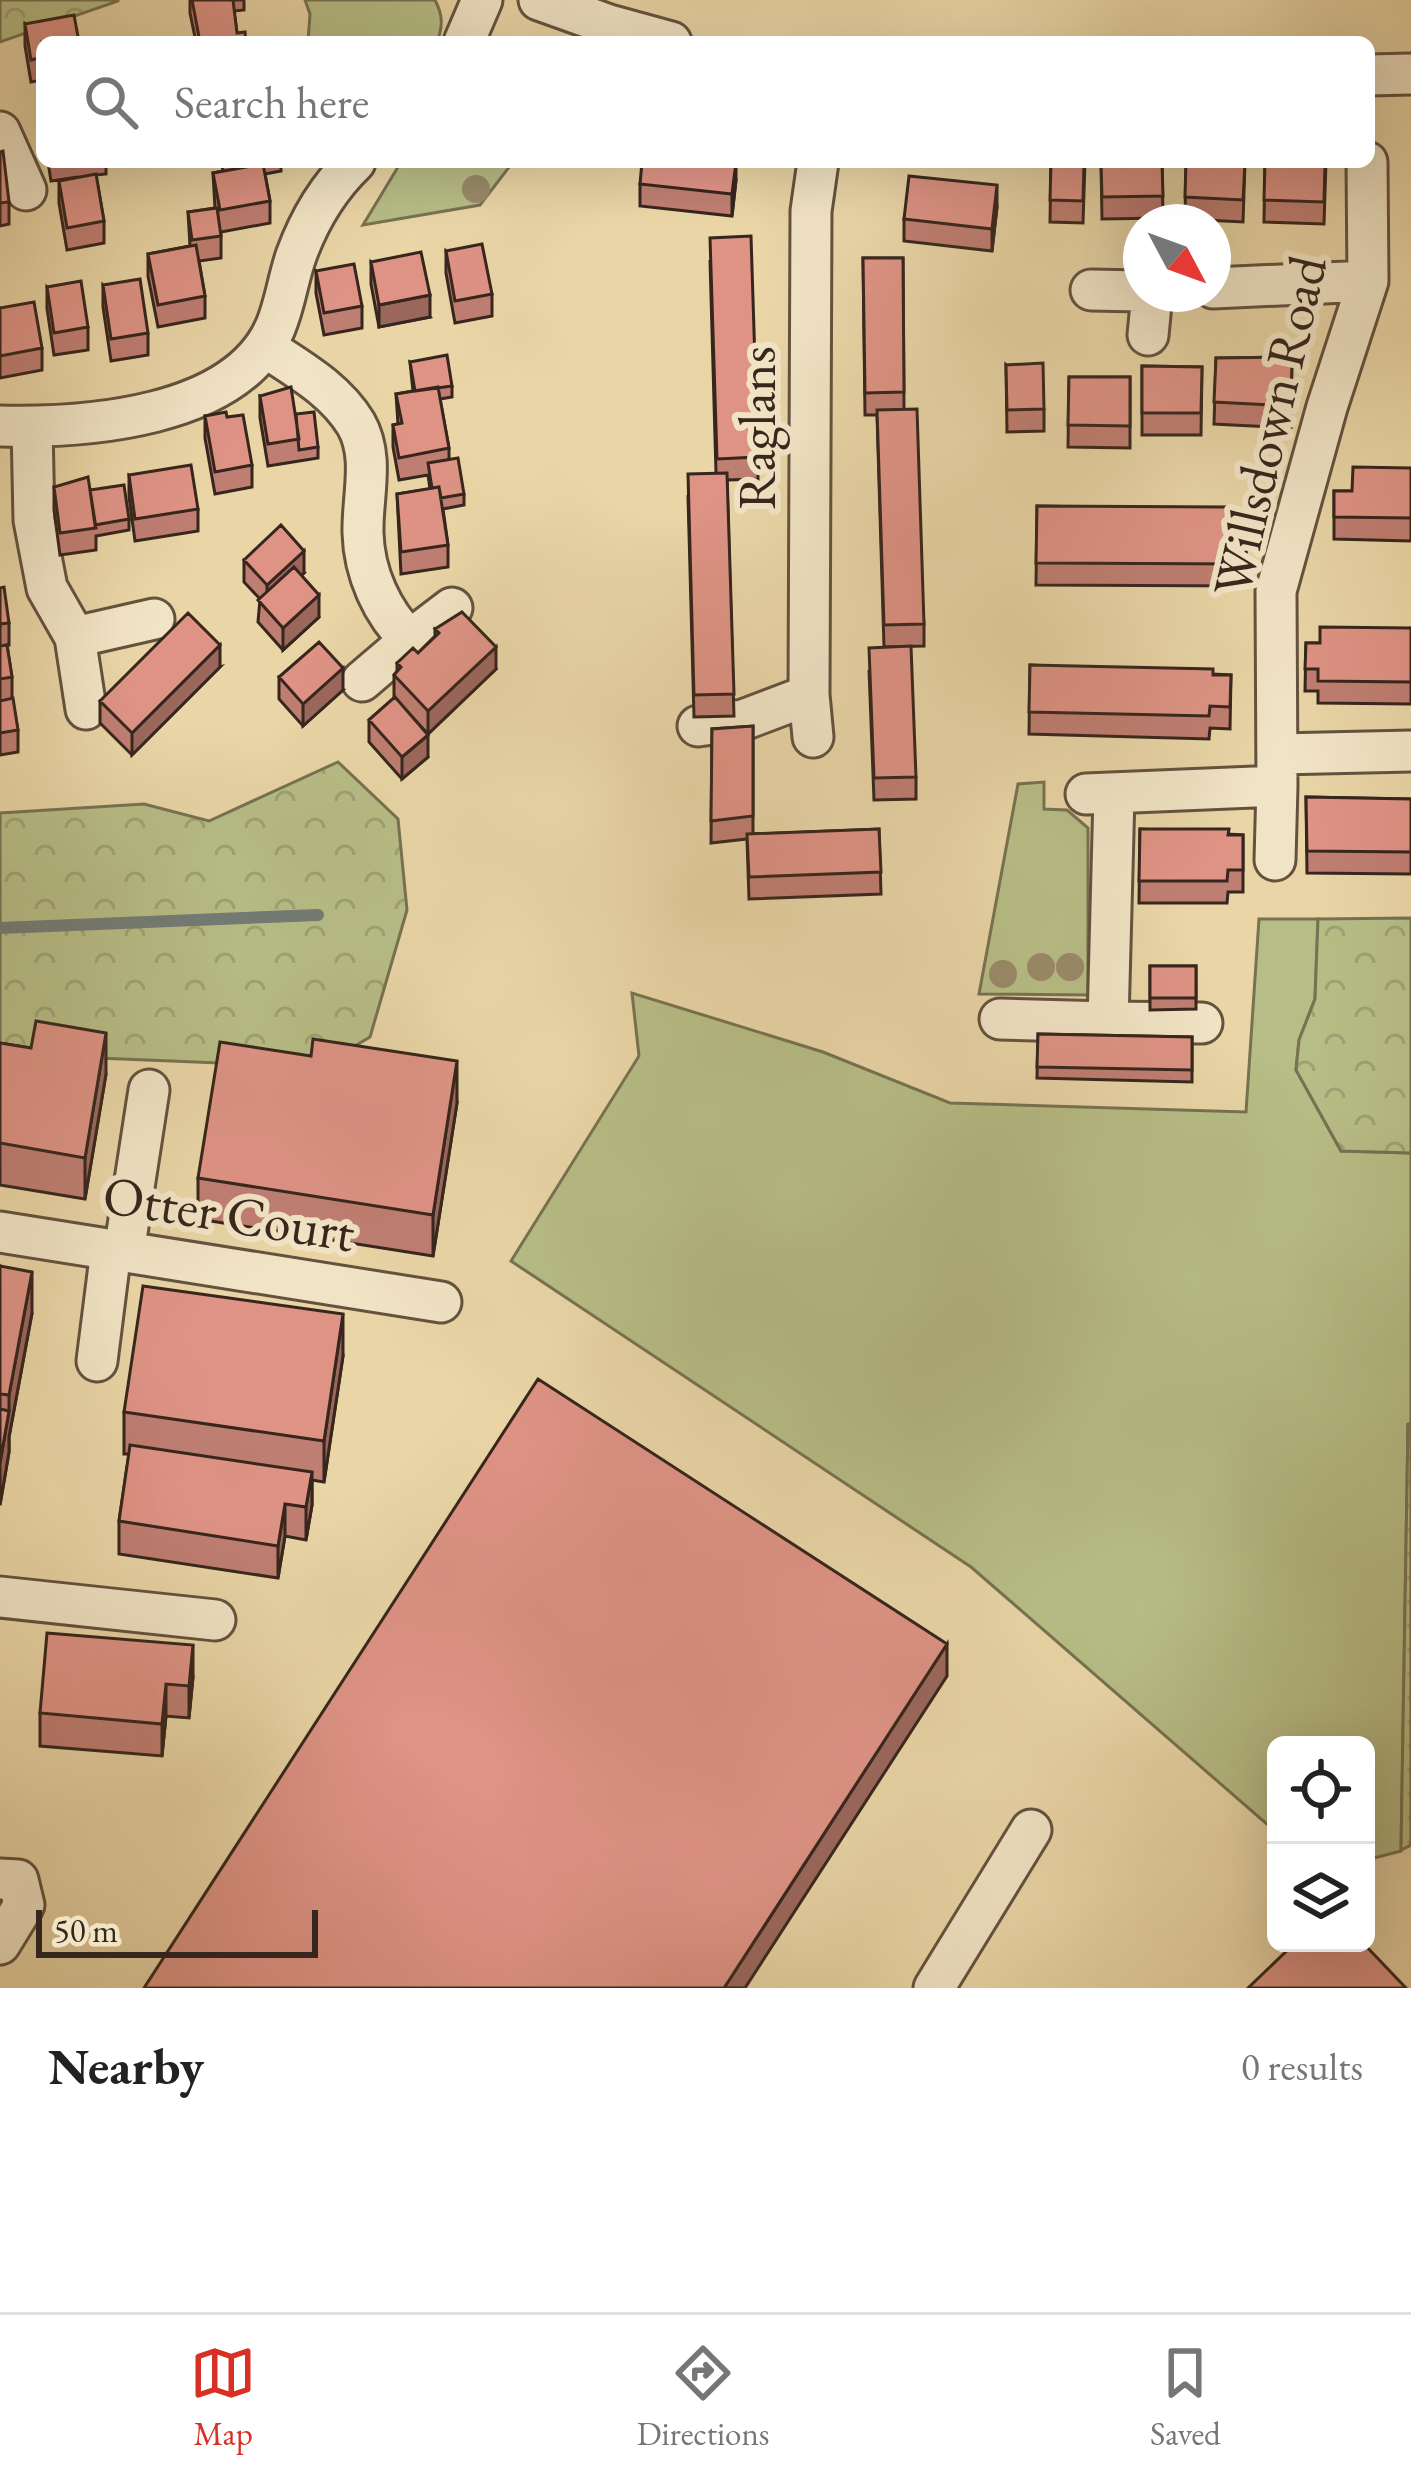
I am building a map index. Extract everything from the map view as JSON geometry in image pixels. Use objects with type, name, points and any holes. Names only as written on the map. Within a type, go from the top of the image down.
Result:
[{"type":"street","points":[[467,36],[482,0]]},
{"type":"street","points":[[538,0],[648,36]]},
{"type":"street","points":[[1375,75],[1411,74]]},
{"type":"street","points":[[0,132],[26,190]]},
{"type":"street","points":[[86,709],[75,637],[46,588],[16,427],[117,419],[195,399],[236,376],[265,347],[319,206],[350,168]]},
{"type":"street","name":"Raglans","points":[[813,737],[809,695],[811,211],[817,168]]},
{"type":"street","name":"Willsdown Road","points":[[1276,860],[1276,591],[1367,281],[1367,168]]},
{"type":"street","points":[[1231,287],[1367,281]]},
{"type":"street","points":[[1091,290],[1123,291]]},
{"type":"street","points":[[1148,335],[1150,312]]},
{"type":"street","points":[[265,347],[329,390],[355,422],[366,460],[363,533],[372,583],[396,626],[410,640]]},
{"type":"street","points":[[362,681],[452,608]]},
{"type":"street","points":[[75,637],[154,619]]},
{"type":"street","points":[[698,726],[743,720],[809,695]]},
{"type":"street","points":[[1108,1022],[1100,794],[1411,751]]},
{"type":"street","points":[[1000,1018],[1202,1023]]},
{"type":"street","points":[[97,1361],[148,1090]]},
{"type":"street","name":"Otter Court","points":[[0,1232],[441,1302]]},
{"type":"street","points":[[0,1597],[215,1620]]},
{"type":"street","points":[[934,1988],[1031,1830]]},
{"type":"street","points":[[0,1879],[18,1880],[24,1905],[0,1945]]},
{"type":"green space","points":[[0,0],[118,0],[118,1],[0,42]]},
{"type":"green space","points":[[305,0],[435,0],[440,31],[439,36],[308,36],[310,14]]},
{"type":"green space","points":[[397,168],[508,168],[480,205],[363,225]]},
{"type":"green space","points":[[338,762],[398,819],[407,910],[370,1037],[319,1067],[0,1054],[0,813],[144,804],[209,821]]},
{"type":"green space","points":[[1044,782],[1044,809],[1067,810],[1088,828],[1088,995],[979,994],[1018,784]]},
{"type":"green space","points":[[1411,918],[1411,1153],[1341,1151],[1296,1070],[1299,1040],[1315,999],[1318,919]]},
{"type":"green space","points":[[1259,919],[1318,919],[1315,999],[1299,1040],[1296,1070],[1341,1151],[1411,1153],[1411,1423],[1401,1851],[1375,1858],[1375,1736],[1267,1736],[1267,1824],[971,1567],[511,1261],[639,1056],[632,993],[823,1052],[950,1103],[1246,1112]]},
{"type":"green space","points":[[1408,1424],[1411,1845],[1401,1850]]},
{"type":"building","points":[[192,0],[233,0],[237,33],[245,32],[245,36],[199,36]]},
{"type":"building","points":[[74,15],[78,36],[36,36],[36,59],[31,60],[25,24]]},
{"type":"building","points":[[0,152],[9,202],[0,203]]},
{"type":"building","points":[[264,168],[270,201],[220,210],[213,173]]},
{"type":"building","points":[[641,168],[735,168],[732,194],[640,184]]},
{"type":"building","points":[[1051,168],[1084,168],[1083,201],[1050,200]]},
{"type":"building","points":[[1101,168],[1162,168],[1163,196],[1102,197]]},
{"type":"building","points":[[1186,168],[1245,168],[1243,200],[1185,197]]},
{"type":"building","points":[[1265,168],[1325,168],[1324,202],[1264,200]]},
{"type":"building","points":[[96,174],[104,221],[67,228],[59,181]]},
{"type":"building","points":[[909,176],[997,185],[992,229],[904,219]]},
{"type":"building","points":[[217,208],[221,236],[192,240],[188,212]]},
{"type":"building","points":[[751,236],[758,457],[717,459],[710,238]]},
{"type":"building","points":[[482,244],[492,294],[455,301],[446,251]]},
{"type":"building","points":[[196,245],[205,296],[158,305],[148,254]]},
{"type":"building","points":[[421,252],[430,295],[379,305],[371,262]]},
{"type":"building","points":[[863,258],[903,258],[904,392],[865,393]]},
{"type":"building","points":[[354,264],[362,306],[324,313],[316,271]]},
{"type":"building","points":[[140,279],[148,333],[111,339],[103,285]]},
{"type":"building","points":[[81,281],[88,327],[54,333],[47,287]]},
{"type":"building","points":[[34,302],[42,348],[0,356],[0,308]]},
{"type":"building","points":[[447,355],[452,386],[415,391],[410,362]]},
{"type":"building","points":[[1292,357],[1291,406],[1214,402],[1216,358]]},
{"type":"building","points":[[1043,363],[1044,409],[1007,410],[1006,365]]},
{"type":"building","points":[[1142,366],[1202,367],[1201,413],[1142,413]]},
{"type":"building","points":[[1069,377],[1130,377],[1130,426],[1068,425]]},
{"type":"building","points":[[291,387],[299,439],[268,444],[260,396]]},
{"type":"building","points":[[438,387],[449,448],[399,458],[393,425],[402,423],[396,394]]},
{"type":"building","points":[[917,409],[924,624],[884,625],[877,410]]},
{"type":"building","points":[[226,412],[227,417],[243,415],[252,465],[215,472],[205,416]]},
{"type":"building","points":[[314,412],[318,447],[299,450],[296,414]]},
{"type":"building","points":[[458,458],[464,494],[441,498],[439,487],[432,488],[428,463]]},
{"type":"building","points":[[191,465],[198,509],[135,519],[129,475]]},
{"type":"building","points":[[1353,467],[1411,468],[1411,518],[1334,517],[1334,491],[1352,491]]},
{"type":"building","points":[[727,473],[734,694],[694,695],[688,474]]},
{"type":"building","points":[[88,477],[96,528],[60,533],[54,487]]},
{"type":"building","points":[[124,485],[129,519],[95,525],[90,490]]},
{"type":"building","points":[[439,487],[448,545],[401,552],[397,494]]},
{"type":"building","points":[[1037,506],[1246,510],[1246,564],[1036,563]]},
{"type":"building","points":[[281,525],[304,551],[267,585],[244,560]]},
{"type":"building","points":[[294,567],[319,595],[283,628],[258,600]]},
{"type":"building","points":[[4,587],[9,623],[0,624],[0,588]]},
{"type":"building","points":[[462,612],[496,647],[428,711],[394,675],[401,667],[397,663],[413,648],[418,653],[439,633],[435,629]]},
{"type":"building","points":[[188,613],[220,645],[132,733],[100,701]]},
{"type":"building","points":[[1320,627],[1411,628],[1411,682],[1318,681],[1318,669],[1305,669],[1306,643],[1320,643]]},
{"type":"building","points":[[319,642],[343,668],[303,704],[279,677]]},
{"type":"building","points":[[7,645],[12,677],[0,679],[0,646]]},
{"type":"building","points":[[911,646],[916,777],[874,778],[869,648]]},
{"type":"building","points":[[1030,665],[1213,669],[1213,675],[1231,675],[1230,707],[1210,706],[1209,716],[1029,712]]},
{"type":"building","points":[[395,697],[428,735],[402,757],[369,720]]},
{"type":"building","points":[[13,698],[18,730],[0,733],[0,701]]},
{"type":"building","points":[[753,726],[753,816],[711,821],[712,729]]},
{"type":"building","points":[[1306,797],[1411,799],[1411,852],[1307,851]]},
{"type":"building","points":[[879,829],[881,872],[749,877],[747,834]]},
{"type":"building","points":[[1140,829],[1229,829],[1228,835],[1243,835],[1243,870],[1228,870],[1227,881],[1139,881]]},
{"type":"building","points":[[1150,966],[1196,966],[1196,998],[1150,998]]},
{"type":"building","points":[[36,1021],[106,1033],[85,1158],[0,1143],[0,1043],[31,1048]]},
{"type":"building","points":[[1038,1034],[1192,1037],[1192,1070],[1037,1067]]},
{"type":"building","points":[[313,1039],[457,1061],[433,1215],[198,1178],[220,1042],[311,1056]]},
{"type":"building","points":[[0,1266],[32,1272],[9,1395],[0,1394]]},
{"type":"building","points":[[143,1286],[343,1314],[324,1441],[124,1412]]},
{"type":"building","points":[[538,1379],[947,1644],[724,1988],[144,1988]]},
{"type":"building","points":[[0,1409],[9,1411],[0,1463]]},
{"type":"building","points":[[130,1445],[312,1472],[306,1507],[285,1504],[278,1546],[119,1521]]},
{"type":"building","points":[[47,1633],[193,1645],[189,1686],[166,1684],[162,1724],[40,1713]]},
{"type":"building","points":[[1286,1952],[1372,1952],[1406,1988],[1248,1988]]},
{"type":"waterway","points":[[0,928],[318,915]]}]
